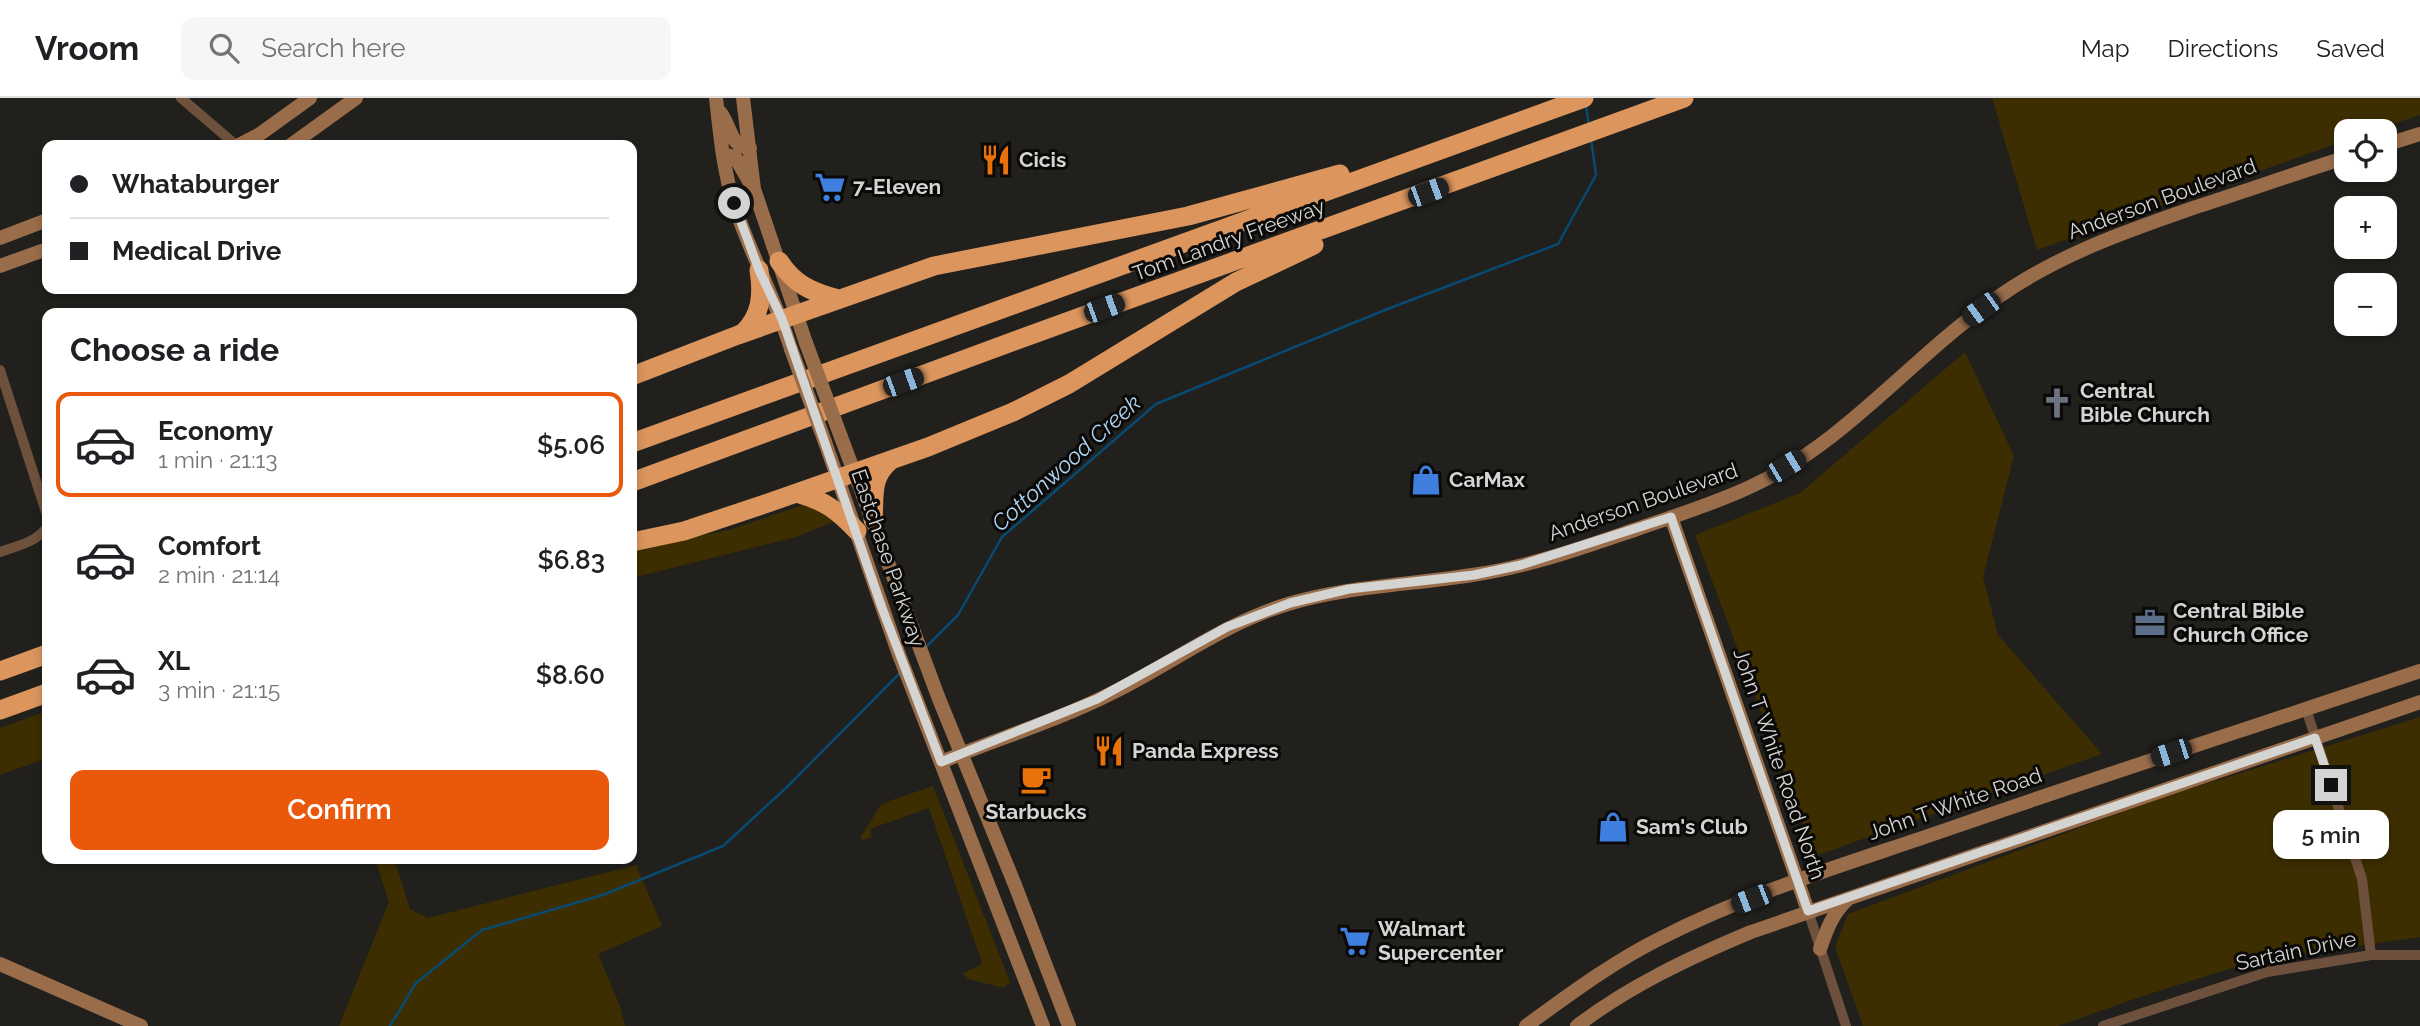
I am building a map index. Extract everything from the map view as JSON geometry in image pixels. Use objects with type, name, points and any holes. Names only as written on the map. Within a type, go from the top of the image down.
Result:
[{"type":"highway","name":"Tom Landry Freeway","points":[[637,441],[1584,98]]},
{"type":"highway","name":"Tom Landry Freeway","points":[[637,480],[1684,98]]},
{"type":"highway","points":[[637,374],[789,316],[934,266],[1188,216],[1342,173],[1510,117],[1535,115]]},
{"type":"highway","points":[[637,540],[684,531],[797,493],[890,461],[1013,412],[1069,384],[1236,282],[1410,199]]},
{"type":"highway","points":[[779,261],[789,275],[803,287],[838,299]]},
{"type":"highway","points":[[743,333],[758,312],[762,286],[759,270]]},
{"type":"highway","points":[[873,520],[874,494],[879,470],[890,461]]},
{"type":"highway","points":[[797,493],[836,509],[856,531]]},
{"type":"highway","points":[[0,671],[42,656]]},
{"type":"highway","points":[[0,710],[42,695]]},
{"type":"main road","points":[[248,140],[310,98]]},
{"type":"main road","points":[[299,140],[356,98]]},
{"type":"main road","name":"Eastchase Parkway","points":[[743,98],[754,189],[779,261],[789,316],[791,349],[825,442],[873,520],[960,754],[1069,1026]]},
{"type":"main road","points":[[716,103],[737,145],[750,148]]},
{"type":"main road","name":"Eastchase Parkway","points":[[716,103],[723,154],[734,203],[759,270],[806,343],[841,437],[856,531],[886,620],[1043,1026]]},
{"type":"main road","points":[[2397,141],[2420,134]]},
{"type":"main road","points":[[723,154],[735,158],[754,189]]},
{"type":"main road","name":"Anderson Boulevard","points":[[941,762],[1048,721],[1115,691],[1227,627],[1290,603],[1349,589],[1474,575],[1521,565],[1718,501],[1758,484],[1819,447],[1841,430],[1948,333],[1997,297],[2070,254],[2123,232],[2334,161]]},
{"type":"main road","points":[[0,238],[42,222]]},
{"type":"main road","points":[[0,266],[42,250]]},
{"type":"main road","name":"John T White Road North","points":[[1671,517],[1808,911]]},
{"type":"main road","name":"John T White Road","points":[[1526,1026],[1596,976],[1660,938],[1704,917],[1798,881],[2094,778],[2420,671]]},
{"type":"main road","points":[[1577,1026],[1615,1001],[1690,959],[1751,932],[2420,702]]},
{"type":"main road","points":[[1820,949],[1829,922],[1837,909],[1851,896]]},
{"type":"main road","points":[[0,964],[141,1026]]},
{"type":"main road","points":[[1029,990],[1052,981]]},
{"type":"street","points":[[181,98],[232,140]]},
{"type":"street","points":[[0,370],[42,500]]},
{"type":"street","points":[[0,552],[42,534]]},
{"type":"street","points":[[2306,709],[2362,879],[2371,955]]},
{"type":"street","name":"John T White Road North","points":[[1808,911],[1846,1026]]},
{"type":"street","name":"Sartain Drive","points":[[2103,1026],[2267,972],[2371,955],[2420,955]]},
{"type":"shaded area","points":[[1992,98],[2420,98],[2420,115],[2397,123],[2397,119],[2334,119],[2334,145],[2037,250]]},
{"type":"shaded area","points":[[1965,352],[2014,456],[1983,577],[1998,635],[2102,754],[1815,856],[1695,535],[1800,493]]},
{"type":"shaded area","points":[[803,505],[840,519],[796,537],[637,577],[637,548],[729,530]]},
{"type":"shaded area","points":[[42,713],[42,760],[0,775],[0,728]]},
{"type":"shaded area","points":[[2420,717],[2420,937],[2257,960],[2058,1026],[1863,1026],[1835,947],[1848,914],[2154,800]]},
{"type":"shaded area","points":[[933,786],[1010,982],[1004,988],[968,979],[963,973],[981,965],[981,960],[929,808],[870,829],[872,837],[863,840],[860,838],[880,806]]},
{"type":"shaded area","points":[[377,864],[396,864],[410,909],[428,918],[636,865],[662,926],[598,954],[620,1006],[625,1026],[339,1026],[389,902]]},
{"type":"waterway","name":"Cottonwood Creek","points":[[1586,105],[1589,126]]},
{"type":"waterway","name":"Cottonwood Creek","points":[[926,647],[958,615],[1002,537],[1156,404],[1385,310],[1558,244],[1596,175],[1591,139]]},
{"type":"waterway","name":"Cottonwood Creek","points":[[390,1026],[416,983],[482,930],[603,895],[723,846],[787,787],[899,674]]},
{"type":"place","name":"Cicis","points":[[996,160]]},
{"type":"place","name":"7-Eleven","points":[[830,187]]},
{"type":"place","name":"Central Bible Church","points":[[2057,403]]},
{"type":"place","name":"CarMax","points":[[1426,480]]},
{"type":"place","name":"Central Bible Church Office","points":[[2150,623]]},
{"type":"place","name":"Panda Express","points":[[1109,751]]},
{"type":"place","name":"Starbucks","points":[[1036,779]]},
{"type":"place","name":"Sam's Club","points":[[1613,827]]},
{"type":"place","name":"Walmart Supercenter","points":[[1355,941]]},
{"type":"route","points":[[734,203],[759,270],[782,319],[882,608],[941,762],[1038,725],[1115,691],[1227,627],[1290,603],[1349,589],[1474,575],[1521,565],[1578,549],[1671,517],[1808,911],[2315,738],[2331,785]]}]
